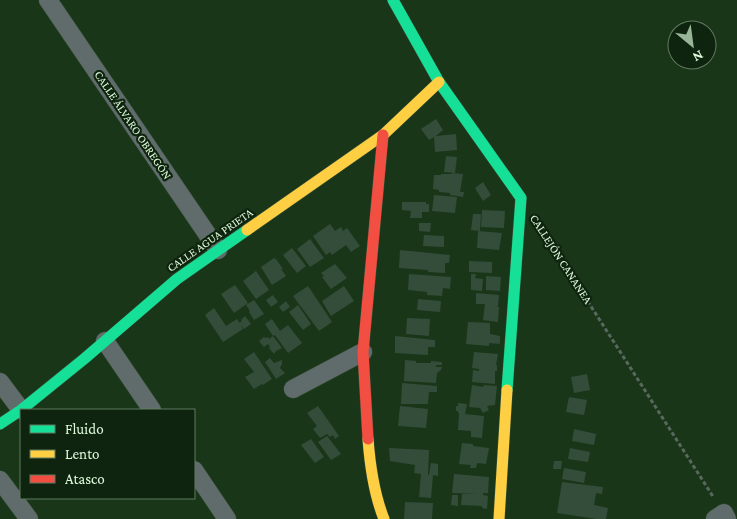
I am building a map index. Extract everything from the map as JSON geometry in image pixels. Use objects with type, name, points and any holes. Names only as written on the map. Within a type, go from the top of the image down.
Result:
[{"type":"street","name":"CALLE ÁLVARO OBREGÓN","points":[[48,0],[218,250]]},
{"type":"street","points":[[393,0],[439,82],[521,198],[500,519]]},
{"type":"street","name":"CALLE AGUA PRIETA","points":[[22,409],[177,279],[383,135],[439,82]]},
{"type":"street","points":[[383,135],[362,352],[369,453],[378,504],[384,519]]},
{"type":"street","points":[[105,341],[151,409]]},
{"type":"street","points":[[293,390],[362,352]]},
{"type":"street","points":[[0,382],[20,409]]},
{"type":"street","name":"CALLE AGUA PRIETA","points":[[0,424],[20,411]]},
{"type":"street","points":[[195,471],[227,519]]},
{"type":"street","points":[[0,480],[29,519]]},
{"type":"path","name":"CALLEJÓN CANANEA","points":[[521,198],[722,517]]},
{"type":"building","points":[[436,119],[443,130],[436,136],[456,134],[457,150],[435,152],[434,137],[429,140],[421,129]]},
{"type":"building","points":[[446,156],[457,157],[455,173],[444,172]]},
{"type":"building","points":[[463,174],[460,192],[464,192],[463,197],[433,189],[434,175]]},
{"type":"building","points":[[483,182],[491,195],[483,201],[475,188]]},
{"type":"building","points":[[434,195],[457,197],[455,213],[432,211]]},
{"type":"building","points":[[402,202],[426,202],[426,204],[429,204],[429,212],[422,212],[422,218],[410,218],[411,211],[402,210]]},
{"type":"building","points":[[482,210],[505,211],[504,228],[481,227]]},
{"type":"building","points":[[473,214],[481,214],[480,231],[471,230]]},
{"type":"building","points":[[419,223],[431,223],[430,232],[419,231]]},
{"type":"building","points":[[330,224],[335,231],[341,227],[343,231],[347,228],[360,246],[351,252],[346,245],[332,255],[330,252],[326,255],[313,236]]},
{"type":"building","points":[[478,231],[502,233],[499,250],[477,248]]},
{"type":"building","points":[[424,235],[444,236],[444,247],[423,246]]},
{"type":"building","points":[[310,239],[324,258],[310,267],[297,249]]},
{"type":"building","points":[[292,248],[306,266],[297,273],[283,255]]},
{"type":"building","points":[[400,250],[450,255],[449,263],[445,263],[445,273],[399,268]]},
{"type":"building","points":[[274,258],[286,276],[272,285],[261,267]]},
{"type":"building","points":[[469,261],[492,262],[492,273],[469,272]]},
{"type":"building","points":[[335,264],[347,278],[331,289],[321,273]]},
{"type":"building","points":[[256,271],[269,290],[256,299],[243,281]]},
{"type":"building","points":[[409,274],[451,277],[450,289],[443,288],[442,296],[427,295],[427,292],[408,290]]},
{"type":"building","points":[[471,274],[476,274],[475,278],[483,279],[482,291],[471,290]]},
{"type":"building","points":[[486,276],[501,277],[500,291],[486,290]]},
{"type":"building","points":[[235,285],[248,303],[234,313],[221,294]]},
{"type":"building","points":[[308,286],[332,322],[319,331],[293,296]]},
{"type":"building","points":[[344,286],[354,301],[331,316],[322,301]]},
{"type":"building","points":[[476,293],[499,295],[497,307],[499,307],[498,322],[483,320],[485,304],[476,304]]},
{"type":"building","points":[[273,295],[278,302],[271,307],[266,300]]},
{"type":"building","points":[[418,299],[441,301],[440,312],[417,310]]},
{"type":"building","points":[[254,300],[264,314],[254,320],[246,305]]},
{"type":"building","points":[[286,301],[290,307],[283,312],[279,307]]},
{"type":"building","points":[[298,305],[311,324],[303,330],[289,312]]},
{"type":"building","points":[[214,308],[226,326],[237,319],[243,329],[223,342],[205,315]]},
{"type":"building","points":[[245,316],[251,324],[244,329],[239,323]]},
{"type":"building","points":[[407,318],[430,319],[429,336],[406,334]]},
{"type":"building","points":[[272,319],[280,331],[288,325],[302,343],[288,353],[265,324]]},
{"type":"building","points":[[468,322],[490,323],[490,334],[500,336],[500,344],[489,343],[489,346],[466,344]]},
{"type":"building","points":[[273,336],[282,348],[274,354],[268,344],[264,347],[259,341],[264,337],[269,339]]},
{"type":"building","points":[[395,336],[435,340],[435,347],[428,347],[428,355],[395,353]]},
{"type":"building","points":[[254,352],[272,379],[254,389],[245,377],[254,372],[244,359]]},
{"type":"building","points":[[474,352],[498,354],[495,384],[472,382],[473,370],[479,371],[479,369],[472,368]]},
{"type":"building","points":[[270,358],[274,363],[282,360],[280,368],[285,373],[276,379],[265,362]]},
{"type":"building","points":[[405,360],[416,361],[416,363],[442,362],[442,365],[436,365],[436,367],[442,367],[437,373],[436,383],[404,381]]},
{"type":"building","points":[[587,374],[590,390],[574,393],[571,377]]},
{"type":"building","points":[[402,383],[437,386],[437,392],[429,392],[428,404],[401,404]]},
{"type":"building","points":[[472,385],[483,387],[484,385],[497,386],[495,405],[487,406],[489,410],[483,413],[480,408],[469,407]]},
{"type":"building","points":[[569,397],[587,400],[584,415],[566,412]]},
{"type":"building","points":[[458,403],[467,404],[465,414],[484,416],[482,438],[471,437],[471,431],[458,430],[459,413],[456,411],[456,406],[458,406]]},
{"type":"building","points":[[318,406],[339,436],[335,439],[333,435],[330,437],[327,434],[320,438],[313,429],[317,426],[307,413]]},
{"type":"building","points":[[400,406],[428,409],[426,428],[398,426]]},
{"type":"building","points":[[574,429],[596,434],[594,445],[572,441]]},
{"type":"building","points":[[327,436],[341,454],[331,460],[318,442]]},
{"type":"building","points":[[311,439],[324,457],[315,463],[301,445]]},
{"type":"building","points":[[462,443],[489,448],[486,464],[477,463],[476,468],[470,468],[471,465],[459,464]]},
{"type":"building","points":[[389,448],[429,450],[428,475],[431,463],[438,464],[438,476],[433,475],[431,498],[419,497],[421,474],[414,473],[415,465],[390,461]]},
{"type":"building","points":[[570,448],[590,452],[588,462],[568,459]]},
{"type":"building","points":[[554,461],[562,461],[561,469],[553,469]]},
{"type":"building","points":[[564,468],[586,472],[584,483],[562,479]]},
{"type":"building","points":[[454,474],[489,477],[488,493],[483,493],[483,495],[488,496],[487,509],[482,508],[482,506],[461,505],[462,494],[478,494],[452,493]]},
{"type":"building","points":[[562,482],[603,487],[602,494],[596,493],[594,505],[608,508],[606,519],[557,513]]},
{"type":"building","points":[[452,495],[458,495],[458,506],[451,505]]},
{"type":"building","points":[[405,502],[433,503],[432,519],[404,519]]},
{"type":"traffic: fast","points":[[393,0],[439,82],[521,198],[507,390]]},
{"type":"traffic: fast","points":[[22,409],[177,279],[247,230]]},
{"type":"traffic: fast","points":[[0,424],[20,411]]},
{"type":"traffic: slow","points":[[247,230],[383,135],[439,82]]},
{"type":"traffic: slow","points":[[499,519],[507,390]]},
{"type":"traffic: slow","points":[[368,439],[373,480],[384,519]]},
{"type":"traffic: jam","points":[[368,439],[363,352],[383,135]]}]
